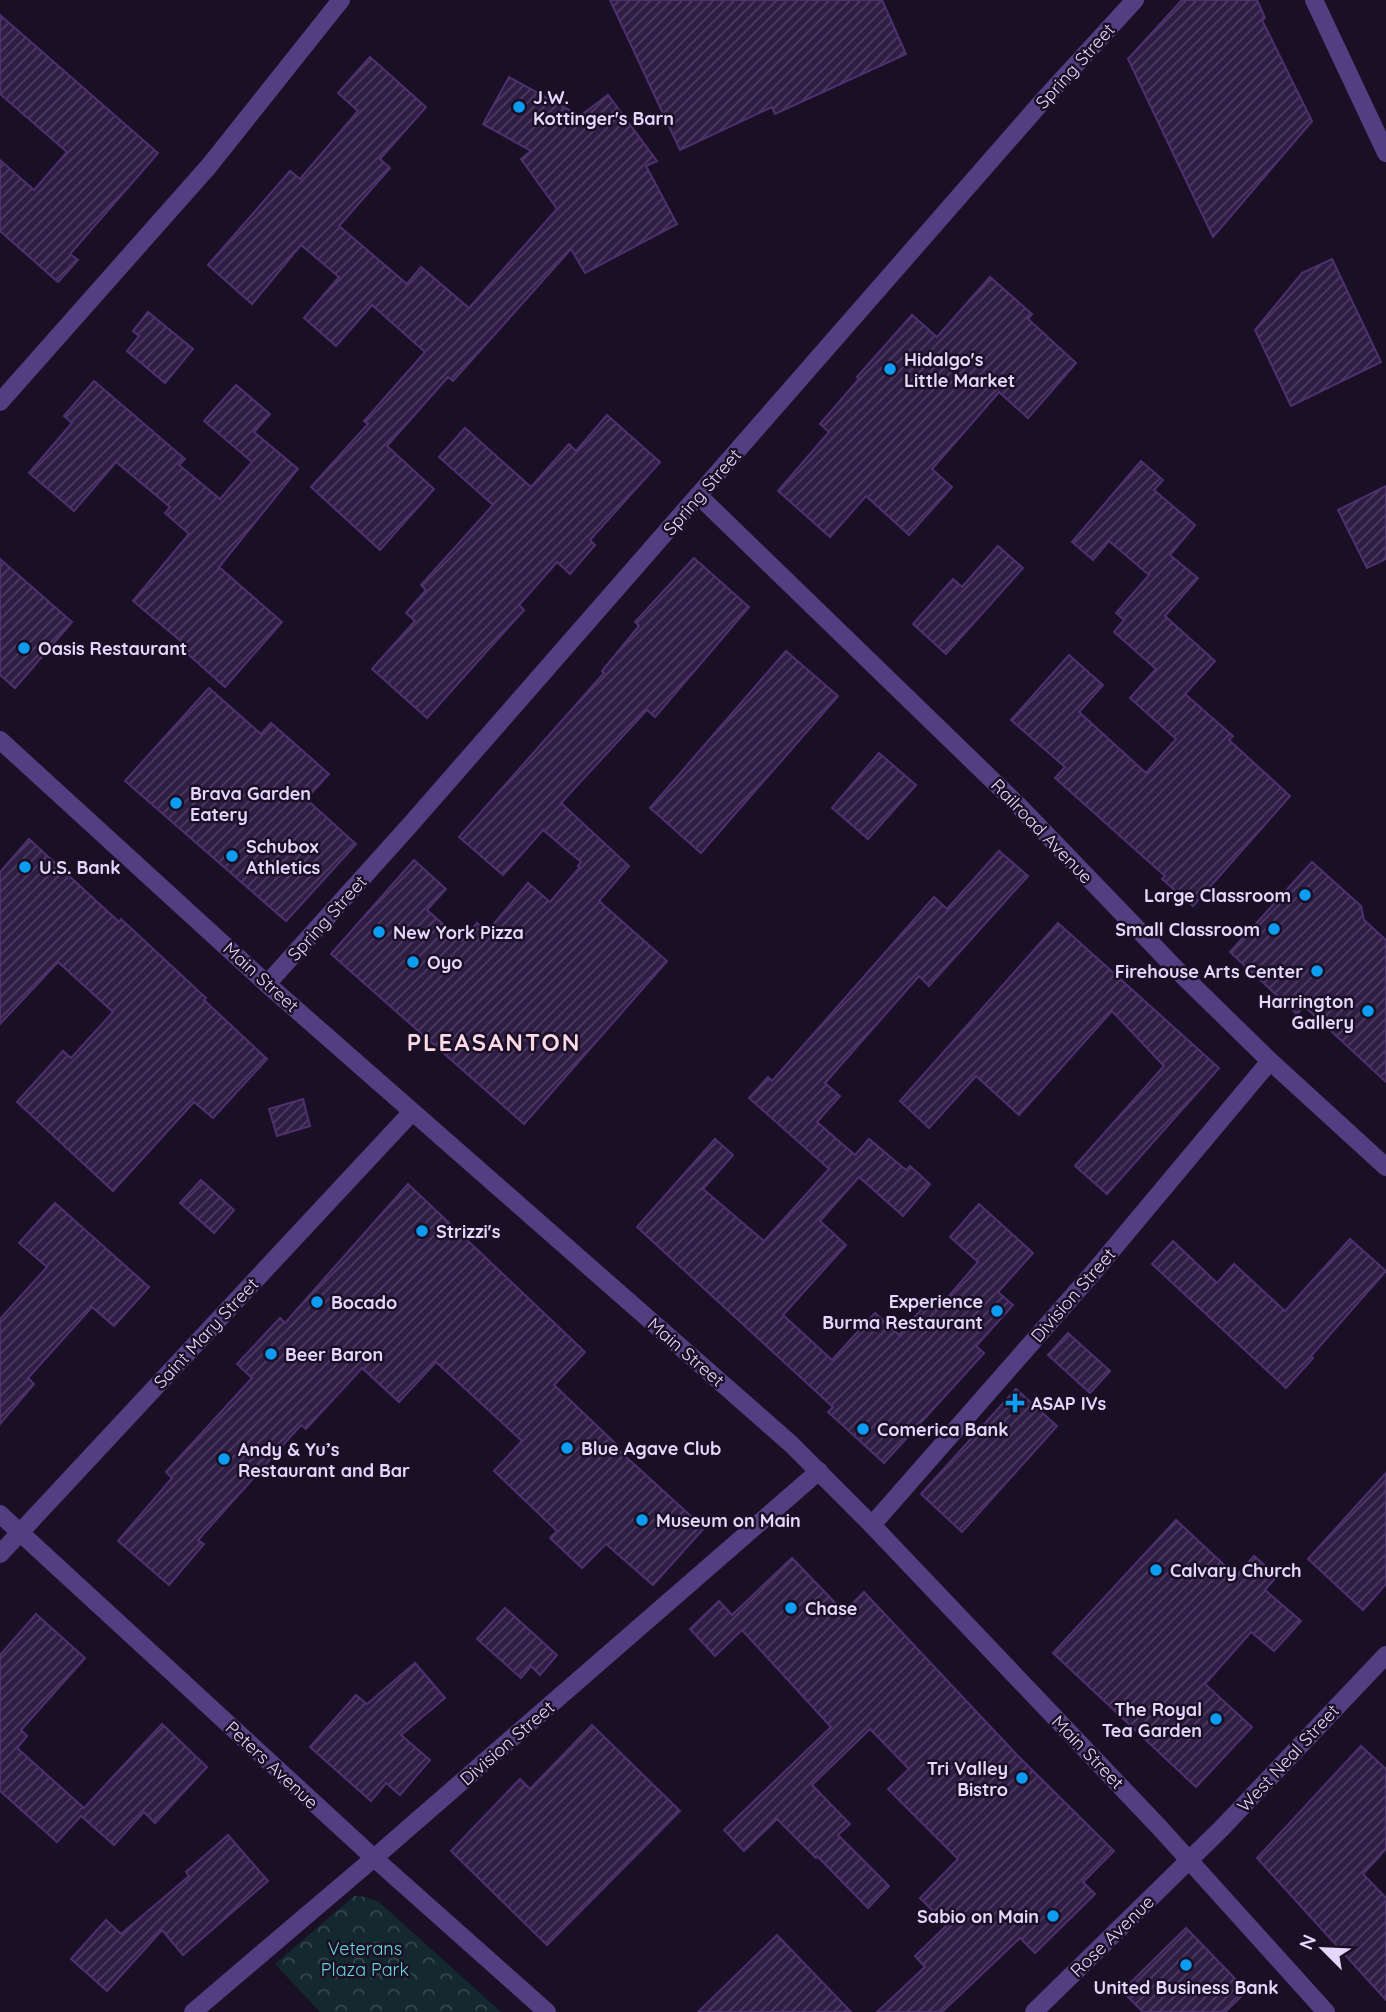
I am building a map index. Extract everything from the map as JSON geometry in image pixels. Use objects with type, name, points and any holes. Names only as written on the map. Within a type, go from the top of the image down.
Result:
[{"type":"street","name":"Spring Street","points":[[267,984],[699,496],[1038,106],[1135,0]]},
{"type":"street","points":[[1314,0],[1386,153]]},
{"type":"street","points":[[0,402],[209,166],[338,1]]},
{"type":"street","name":"Railroad Avenue","points":[[699,496],[1019,806],[1180,973],[1270,1061],[1386,1167]]},
{"type":"street","name":"Main Street","points":[[0,740],[267,984],[791,1444],[872,1525],[1189,1860],[1326,2012]]},
{"type":"street","name":"Division Street","points":[[872,1525],[1101,1264],[1270,1061]]},
{"type":"street","name":"Saint Mary Street","points":[[0,1554],[412,1112]]},
{"type":"street","name":"Division Street","points":[[193,2012],[819,1471]]},
{"type":"street","name":"Peters Avenue","points":[[0,1514],[374,1858],[547,2012]]},
{"type":"street","name":"West Neal Street","points":[[1189,1860],[1386,1655]]},
{"type":"street","name":"Rose Avenue","points":[[1034,2012],[1189,1860]]},
{"type":"green space","name":"Veterans Plaza Park","points":[[354,1896],[379,1902],[501,2012],[320,2012],[275,1964]]},
{"type":"building","points":[[610,0],[882,0],[906,54],[775,114],[772,107],[680,150]]},
{"type":"building","points":[[1182,0],[1257,0],[1265,18],[1262,20],[1312,121],[1213,237],[1128,59]]},
{"type":"building","points":[[0,15],[158,153],[70,254],[78,260],[58,282],[0,231],[0,160],[34,190],[67,152],[0,94]]},
{"type":"building","points":[[370,57],[426,107],[380,159],[390,168],[339,226],[407,284],[421,267],[469,308],[557,209],[521,159],[531,151],[483,124],[509,77],[580,116],[608,95],[657,161],[646,166],[677,224],[585,273],[571,249],[453,381],[448,377],[387,446],[434,489],[380,550],[311,487],[368,424],[364,421],[425,352],[372,305],[336,346],[304,318],[339,277],[301,245],[252,304],[208,265],[290,171],[300,179],[358,111],[338,93]]},
{"type":"building","points":[[1332,259],[1381,362],[1291,406],[1255,330],[1302,273]]},
{"type":"building","points":[[990,277],[1032,314],[1028,319],[1076,363],[1028,418],[999,392],[932,469],[952,487],[909,535],[866,496],[830,537],[778,491],[829,432],[820,424],[912,315],[937,337]]},
{"type":"building","points":[[148,312],[193,349],[165,383],[127,351],[139,336],[133,331]]},
{"type":"building","points":[[94,381],[185,459],[179,465],[220,499],[252,462],[204,421],[236,385],[270,414],[254,432],[298,469],[219,567],[282,622],[225,687],[180,647],[183,643],[133,601],[189,534],[165,513],[170,507],[116,462],[74,511],[29,473],[72,423],[64,416]]},
{"type":"building","points":[[607,415],[660,462],[590,540],[595,545],[570,574],[557,562],[519,605],[524,610],[427,718],[372,669],[415,621],[406,613],[426,590],[421,585],[493,505],[439,457],[465,428],[531,487],[569,444],[576,451]]},
{"type":"building","points":[[1141,461],[1163,480],[1154,490],[1195,525],[1170,555],[1198,578],[1165,616],[1215,661],[1185,694],[1233,736],[1229,740],[1290,796],[1193,906],[1162,879],[1165,876],[1055,778],[1065,767],[1011,720],[1069,655],[1103,685],[1079,712],[1146,773],[1176,739],[1130,698],[1156,669],[1114,632],[1124,620],[1116,613],[1149,575],[1109,541],[1093,560],[1072,542]]},
{"type":"building","points":[[1386,486],[1386,559],[1367,568],[1338,510]]},
{"type":"building","points":[[998,546],[1023,568],[946,654],[913,624],[953,579],[962,587]]},
{"type":"building","points":[[694,558],[749,607],[655,717],[647,710],[561,803],[629,866],[599,901],[667,961],[524,1124],[331,954],[414,860],[446,889],[427,910],[462,941],[477,923],[487,932],[528,883],[550,902],[580,867],[578,866],[581,862],[543,830],[503,875],[459,837],[604,673],[602,671],[639,626],[635,622]]},
{"type":"building","name":"Oasis Restaurant","points":[[0,559],[72,622],[15,688],[0,675]]},
{"type":"building","points":[[786,651],[838,696],[701,853],[650,808]]},
{"type":"building","points":[[209,688],[261,734],[271,723],[329,774],[306,799],[356,844],[286,921],[125,781]]},
{"type":"building","points":[[879,753],[916,785],[868,839],[832,808]]},
{"type":"building","points":[[29,839],[119,922],[121,919],[267,1059],[213,1118],[194,1102],[113,1191],[17,1102],[63,1051],[71,1058],[113,1012],[58,962],[0,1024],[0,872]]},
{"type":"building","points":[[999,851],[1028,876],[929,986],[919,976],[825,1083],[840,1096],[817,1122],[855,1155],[869,1139],[906,1170],[910,1166],[930,1184],[903,1216],[859,1177],[820,1221],[846,1245],[783,1315],[832,1360],[875,1313],[899,1335],[928,1302],[937,1310],[978,1262],[950,1237],[979,1204],[1033,1253],[998,1292],[1013,1305],[976,1346],[984,1353],[884,1463],[828,1412],[833,1407],[637,1227],[715,1139],[733,1155],[703,1189],[764,1241],[829,1169],[749,1098],[768,1077],[772,1081],[934,897],[947,909]]},
{"type":"building","name":"Firehouse Arts Center","points":[[1312,862],[1361,906],[1364,920],[1386,940],[1386,1082],[1304,1006],[1297,1014],[1230,952]]},
{"type":"building","points":[[1058,923],[1219,1068],[1107,1194],[1075,1166],[1164,1066],[1112,1011],[1019,1115],[976,1076],[929,1128],[900,1101]]},
{"type":"building","points":[[303,1099],[310,1126],[277,1136],[269,1109]]},
{"type":"building","points":[[201,1180],[234,1210],[214,1233],[180,1203]]},
{"type":"building","points":[[408,1184],[585,1352],[554,1385],[616,1444],[614,1446],[704,1528],[653,1585],[606,1544],[582,1568],[550,1538],[557,1531],[494,1471],[522,1441],[436,1362],[399,1402],[362,1368],[306,1429],[301,1425],[198,1540],[204,1544],[169,1585],[118,1541],[172,1478],[166,1472],[252,1378],[237,1364],[280,1318],[285,1323]]},
{"type":"building","points":[[55,1203],[149,1287],[114,1326],[92,1307],[28,1378],[34,1384],[0,1424],[0,1319],[47,1267],[19,1243]]},
{"type":"building","points":[[1350,1239],[1386,1271],[1286,1388],[1152,1264],[1173,1241],[1217,1283],[1234,1264],[1285,1311]]},
{"type":"building","points":[[1068,1333],[1110,1371],[1090,1393],[1048,1355]]},
{"type":"building","points":[[1016,1389],[1057,1426],[962,1532],[921,1494]]},
{"type":"building","points":[[1386,1473],[1386,1584],[1363,1610],[1308,1559]]},
{"type":"building","points":[[1176,1520],[1236,1576],[1254,1556],[1277,1576],[1265,1590],[1301,1621],[1274,1651],[1251,1632],[1205,1684],[1252,1727],[1196,1787],[1053,1653]]},
{"type":"building","points":[[792,1558],[844,1612],[864,1592],[1017,1755],[1114,1851],[1083,1882],[1095,1894],[1035,1953],[1020,1938],[942,2012],[877,2012],[925,1967],[915,1956],[947,1925],[920,1898],[958,1859],[888,1789],[909,1769],[870,1729],[812,1785],[850,1824],[838,1835],[889,1886],[868,1908],[777,1819],[744,1851],[724,1830],[831,1727],[742,1630],[715,1656],[690,1629],[719,1601],[732,1615]]},
{"type":"building","points":[[505,1608],[557,1655],[540,1675],[531,1666],[521,1678],[477,1639]]},
{"type":"building","points":[[36,1614],[85,1658],[21,1730],[27,1736],[17,1748],[84,1808],[162,1724],[207,1767],[155,1823],[144,1812],[114,1845],[81,1816],[57,1842],[0,1791],[0,1655]]},
{"type":"building","points":[[415,1663],[445,1698],[401,1735],[430,1760],[400,1795],[386,1783],[371,1801],[310,1747],[356,1695],[367,1704]]},
{"type":"building","points":[[592,1725],[680,1811],[547,1945],[451,1851],[520,1779],[530,1789]]},
{"type":"building","points":[[1361,1746],[1386,1769],[1386,1849],[1363,1874],[1386,1898],[1386,2000],[1257,1858]]},
{"type":"building","points":[[228,1835],[268,1881],[183,1955],[162,1930],[107,1991],[71,1959],[106,1920],[121,1934],[189,1876],[186,1872]]},
{"type":"building","points":[[1186,1928],[1247,1991],[1225,2012],[1143,2012],[1122,1991]]},
{"type":"building","points":[[777,1935],[851,2012],[698,2012]]},
{"type":"place","name":"J.W. Kottinger's Barn","points":[[519,107]]},
{"type":"place","name":"Hidalgo's Little Market","points":[[890,369]]},
{"type":"place","name":"Oasis Restaurant","points":[[24,648]]},
{"type":"place","name":"Brava Garden Eatery","points":[[176,803]]},
{"type":"place","name":"Schubox Athletics","points":[[232,856]]},
{"type":"place","name":"U.S. Bank","points":[[25,867]]},
{"type":"place","name":"Large Classroom","points":[[1305,895]]},
{"type":"place","name":"Small Classroom","points":[[1274,929]]},
{"type":"place","name":"New York Pizza","points":[[379,932]]},
{"type":"place","name":"Oyo","points":[[413,962]]},
{"type":"place","name":"Firehouse Arts Center","points":[[1317,971]]},
{"type":"place","name":"Harrington Gallery","points":[[1368,1011]]},
{"type":"place","name":"Strizzi's","points":[[422,1231]]},
{"type":"place","name":"Bocado","points":[[317,1302]]},
{"type":"place","name":"Experience Burma Restaurant","points":[[997,1311]]},
{"type":"place","name":"Beer Baron","points":[[271,1354]]},
{"type":"place","name":"ASAP IVs","points":[[1015,1403]]},
{"type":"place","name":"Comerica Bank","points":[[863,1429]]},
{"type":"place","name":"Blue Agave Club","points":[[567,1448]]},
{"type":"place","name":"Andy & Yu’s Restaurant and Bar","points":[[224,1459]]},
{"type":"place","name":"Museum on Main","points":[[642,1520]]},
{"type":"place","name":"Calvary Church","points":[[1156,1570]]},
{"type":"place","name":"Chase","points":[[791,1608]]},
{"type":"place","name":"The Royal Tea Garden","points":[[1216,1719]]},
{"type":"place","name":"Tri Valley Bistro","points":[[1022,1778]]},
{"type":"place","name":"Sabio on Main","points":[[1053,1916]]},
{"type":"place","name":"United Business Bank","points":[[1186,1965]]},
{"type":"district","name":"PLEASANTON","points":[[494,1042]]}]
